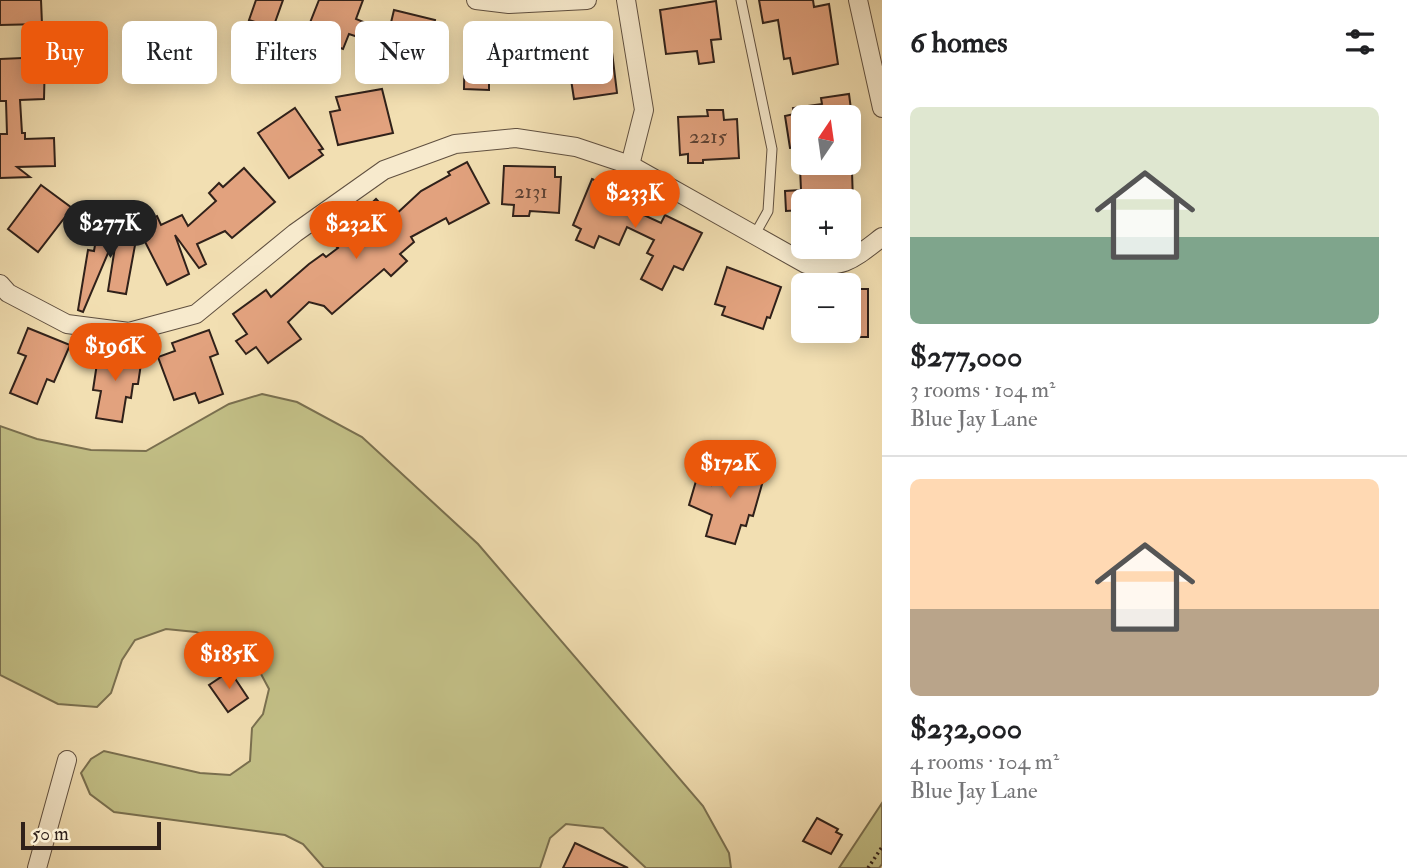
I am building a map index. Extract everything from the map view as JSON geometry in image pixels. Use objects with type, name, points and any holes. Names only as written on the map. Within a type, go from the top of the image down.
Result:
[{"type":"street","points":[[476,0],[509,4],[587,0]]},
{"type":"street","points":[[626,0],[644,110],[630,165]]},
{"type":"street","points":[[858,0],[882,108]]},
{"type":"street","points":[[0,284],[8,293],[67,324],[129,332],[196,314],[295,233],[384,170],[455,144],[516,138],[576,147],[630,165],[753,237],[806,264],[833,267],[853,260],[882,237]]},
{"type":"street","points":[[37,868],[66,760]]},
{"type":"lane","points":[[741,0],[772,149],[768,211],[753,237]]},
{"type":"path","points":[[868,868],[882,847]]},
{"type":"shaded area","points":[[262,394],[297,402],[362,437],[478,544],[703,806],[729,853],[731,868],[646,868],[603,828],[566,824],[550,838],[540,868],[324,868],[303,844],[285,835],[114,812],[90,794],[81,773],[91,759],[104,751],[200,773],[230,775],[250,761],[252,728],[263,714],[269,689],[254,661],[232,646],[196,632],[166,629],[135,640],[122,660],[111,693],[97,707],[58,704],[0,675],[0,426],[37,439],[91,450],[146,451],[229,404]]},
{"type":"shaded area","points":[[882,803],[882,864],[879,868],[839,868]]},
{"type":"building","points":[[0,0],[41,0],[42,21],[0,25]]},
{"type":"building","points":[[256,0],[283,0],[276,21],[249,20]]},
{"type":"building","points":[[319,0],[363,0],[356,19],[361,21],[355,21],[355,36],[349,34],[343,49],[341,21],[311,21]]},
{"type":"building","points":[[759,0],[813,0],[814,7],[829,4],[838,64],[793,74],[790,58],[784,59],[778,20],[763,23]]},
{"type":"building","points":[[716,1],[721,39],[711,40],[714,62],[699,64],[697,51],[666,54],[660,10]]},
{"type":"building","points":[[394,10],[435,20],[435,21],[391,21]]},
{"type":"building","points":[[21,58],[21,84],[44,84],[44,99],[20,100],[22,133],[25,133],[25,139],[54,138],[55,166],[17,167],[30,177],[0,178],[0,134],[7,134],[6,101],[0,101],[0,59]]},
{"type":"building","points":[[613,60],[617,93],[574,99],[572,84],[613,84]]},
{"type":"building","points":[[464,84],[489,84],[489,90],[464,89]]},
{"type":"building","points":[[382,89],[393,133],[338,145],[330,112],[340,110],[336,97]]},
{"type":"building","points":[[849,94],[850,105],[815,105],[822,104],[821,98]]},
{"type":"building","points":[[295,108],[323,149],[319,150],[323,155],[289,178],[258,133]]},
{"type":"building","points":[[707,110],[723,110],[724,120],[737,119],[739,158],[688,163],[688,154],[680,155],[678,117],[708,116]]},
{"type":"building","points":[[791,115],[791,148],[790,148],[785,116]]},
{"type":"building","points":[[467,162],[489,203],[449,224],[446,218],[411,237],[414,242],[400,254],[407,261],[391,276],[384,269],[332,314],[324,306],[309,302],[288,322],[301,339],[268,363],[256,347],[246,354],[236,341],[247,334],[233,314],[266,290],[271,297],[309,264],[338,248],[334,244],[349,231],[346,228],[376,199],[393,217],[421,191]]},
{"type":"building","points":[[504,166],[555,167],[555,177],[561,177],[559,213],[530,211],[529,216],[513,216],[514,205],[502,204]]},
{"type":"building","points":[[244,168],[275,202],[232,238],[225,231],[197,244],[206,264],[199,268],[175,235],[189,274],[167,285],[137,226],[157,216],[161,225],[182,215],[188,226],[216,201],[209,193],[219,183],[223,187]]},
{"type":"building","points":[[800,175],[852,175],[853,189],[801,189]]},
{"type":"building","points":[[592,179],[640,201],[635,211],[661,223],[665,215],[702,233],[683,270],[674,266],[662,290],[641,279],[653,256],[647,253],[654,240],[627,227],[619,245],[599,236],[594,248],[576,240],[581,229],[573,225]]},
{"type":"building","points":[[41,185],[72,208],[38,252],[8,229]]},
{"type":"building","points":[[785,191],[791,191],[791,211],[786,211]]},
{"type":"building","points":[[99,222],[138,229],[126,294],[108,291],[115,247],[111,246],[83,312],[78,310],[88,250],[94,251]]},
{"type":"building","points":[[727,267],[781,287],[770,318],[767,317],[763,329],[722,315],[725,307],[715,304]]},
{"type":"building","points":[[861,289],[868,289],[868,337],[861,337]]},
{"type":"building","points":[[28,328],[70,345],[54,382],[47,379],[37,404],[10,393],[26,356],[18,353]]},
{"type":"building","points":[[209,330],[218,354],[210,357],[223,394],[199,403],[195,393],[174,400],[158,357],[175,351],[172,343]]},
{"type":"building","points":[[99,350],[142,357],[138,384],[133,384],[131,398],[126,397],[122,422],[96,418],[101,391],[93,390]]},
{"type":"building","points":[[734,458],[766,470],[753,516],[749,515],[746,526],[741,525],[735,544],[706,536],[712,515],[689,505],[696,481],[711,485],[713,477],[723,480],[727,465],[732,466]]},
{"type":"building","points":[[230,671],[248,698],[228,712],[209,685]]},
{"type":"building","points":[[817,818],[838,829],[836,832],[842,835],[831,854],[803,841]]},
{"type":"building","points":[[575,843],[628,868],[563,868]]}]
